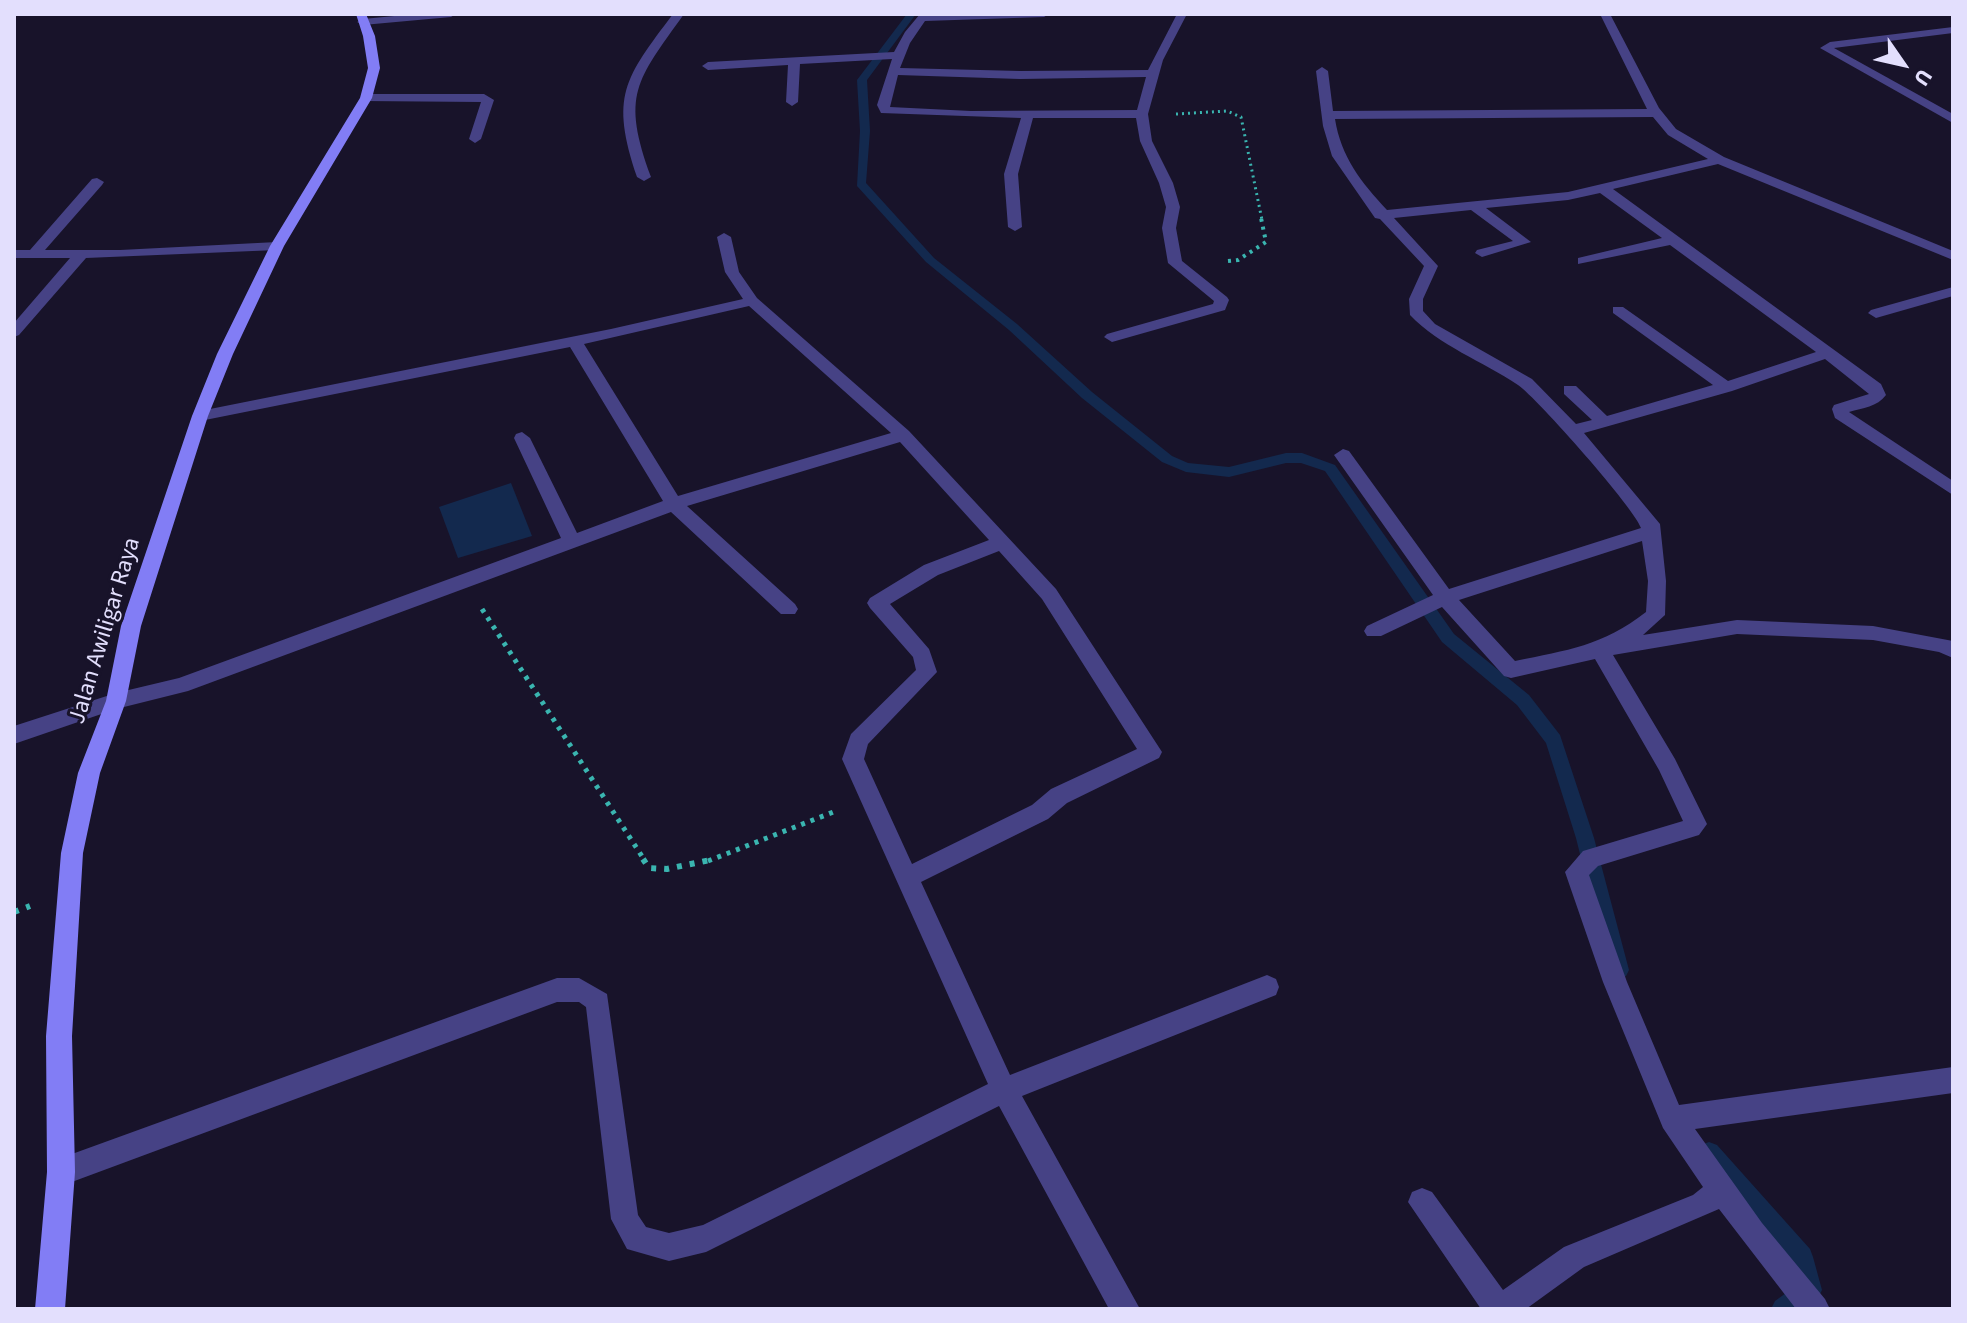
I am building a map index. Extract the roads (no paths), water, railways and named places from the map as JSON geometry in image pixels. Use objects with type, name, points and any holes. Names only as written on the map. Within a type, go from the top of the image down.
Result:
[{"type":"street","points":[[362,18],[451,14]]},
{"type":"street","points":[[644,177],[633,146],[628,108],[642,68],[679,14]]},
{"type":"street","points":[[1044,14],[924,16],[898,55],[883,105],[885,110],[971,115],[1142,114]]},
{"type":"street","points":[[1112,337],[1220,307],[1222,300],[1175,263],[1169,236],[1173,207],[1166,183],[1146,141],[1142,114],[1157,60],[1182,14]]},
{"type":"street","points":[[1605,14],[1656,113],[1672,132],[1719,160],[1953,256]]},
{"type":"street","name":"Jalan Awiligar Raya","points":[[50,1309],[61,1172],[59,1036],[72,853],[89,773],[116,701],[131,626],[200,416],[225,354],[277,246],[366,98],[374,68],[369,36],[362,18]]},
{"type":"street","points":[[1953,30],[1844,43],[1826,48],[1953,119]]},
{"type":"street","points":[[708,66],[898,55]]},
{"type":"street","points":[[792,102],[794,61]]},
{"type":"street","points":[[895,71],[1020,75],[1155,73]]},
{"type":"street","points":[[1322,71],[1337,155],[1380,215],[1413,244],[1431,266],[1416,299],[1415,312],[1430,327],[1526,383],[1573,431],[1651,524],[1657,581],[1655,615],[1632,633],[1600,650]]},
{"type":"street","points":[[366,98],[484,98],[488,100],[475,139]]},
{"type":"street","points":[[1330,115],[1656,113]]},
{"type":"street","points":[[1015,227],[1011,174],[1028,114]]},
{"type":"street","points":[[1380,215],[1568,196],[1719,160]]},
{"type":"street","points":[[34,254],[97,182]]},
{"type":"street","points":[[1602,188],[1875,388],[1878,395],[1872,401],[1840,409],[1841,414],[1953,489]]},
{"type":"street","points":[[1474,206],[1524,242],[1482,253]]},
{"type":"street","points":[[724,237],[732,272],[752,301],[903,435],[1049,594],[1151,752],[1059,796],[1040,812],[907,878]]},
{"type":"street","points":[[1583,261],[1673,240]]},
{"type":"street","points":[[14,254],[277,246]]},
{"type":"street","points":[[14,332],[82,254]]},
{"type":"street","points":[[1876,313],[1953,291]]},
{"type":"street","points":[[200,416],[611,334],[752,301]]},
{"type":"street","points":[[1618,310],[1726,387]]},
{"type":"street","points":[[574,340],[674,504],[788,609]]},
{"type":"street","points":[[1573,431],[1726,387],[1828,353]]},
{"type":"street","points":[[1570,390],[1604,422]]},
{"type":"street","points":[[14,735],[116,701],[181,685],[674,504],[903,435]]},
{"type":"street","points":[[522,438],[572,542]]},
{"type":"street","points":[[1343,455],[1445,597],[1511,670],[1600,650],[1737,627],[1873,633],[1942,645],[1953,650]]},
{"type":"street","points":[[1374,631],[1445,597],[1650,532]]},
{"type":"street","points":[[1003,542],[931,570],[877,603],[922,654],[927,672],[858,740],[853,759],[1004,1090],[1125,1309]]},
{"type":"street","points":[[1600,650],[1667,765],[1696,824],[1591,858],[1576,872],[1615,982],[1672,1119],[1752,1233],[1815,1309]]},
{"type":"street","points":[[61,1172],[566,989],[589,992],[598,1002],[625,1219],[637,1239],[669,1247],[706,1238],[1004,1090],[1267,987]]},
{"type":"street","points":[[1672,1119],[1953,1080]]},
{"type":"street","points":[[1422,1202],[1501,1309],[1574,1257],[1702,1205],[1723,1189]]},
{"type":"water","points":[[511,483],[532,536],[458,558],[439,507]]},
{"type":"waterway","points":[[912,14],[862,80],[865,131],[861,184],[930,260],[1013,327],[1087,395],[1167,459],[1186,467],[1229,472],[1286,458],[1302,458],[1330,468],[1448,638],[1523,700],[1554,740],[1585,838],[1619,970]]},
{"type":"waterway","points":[[1709,1153],[1802,1257],[1810,1290],[1783,1309]]}]
